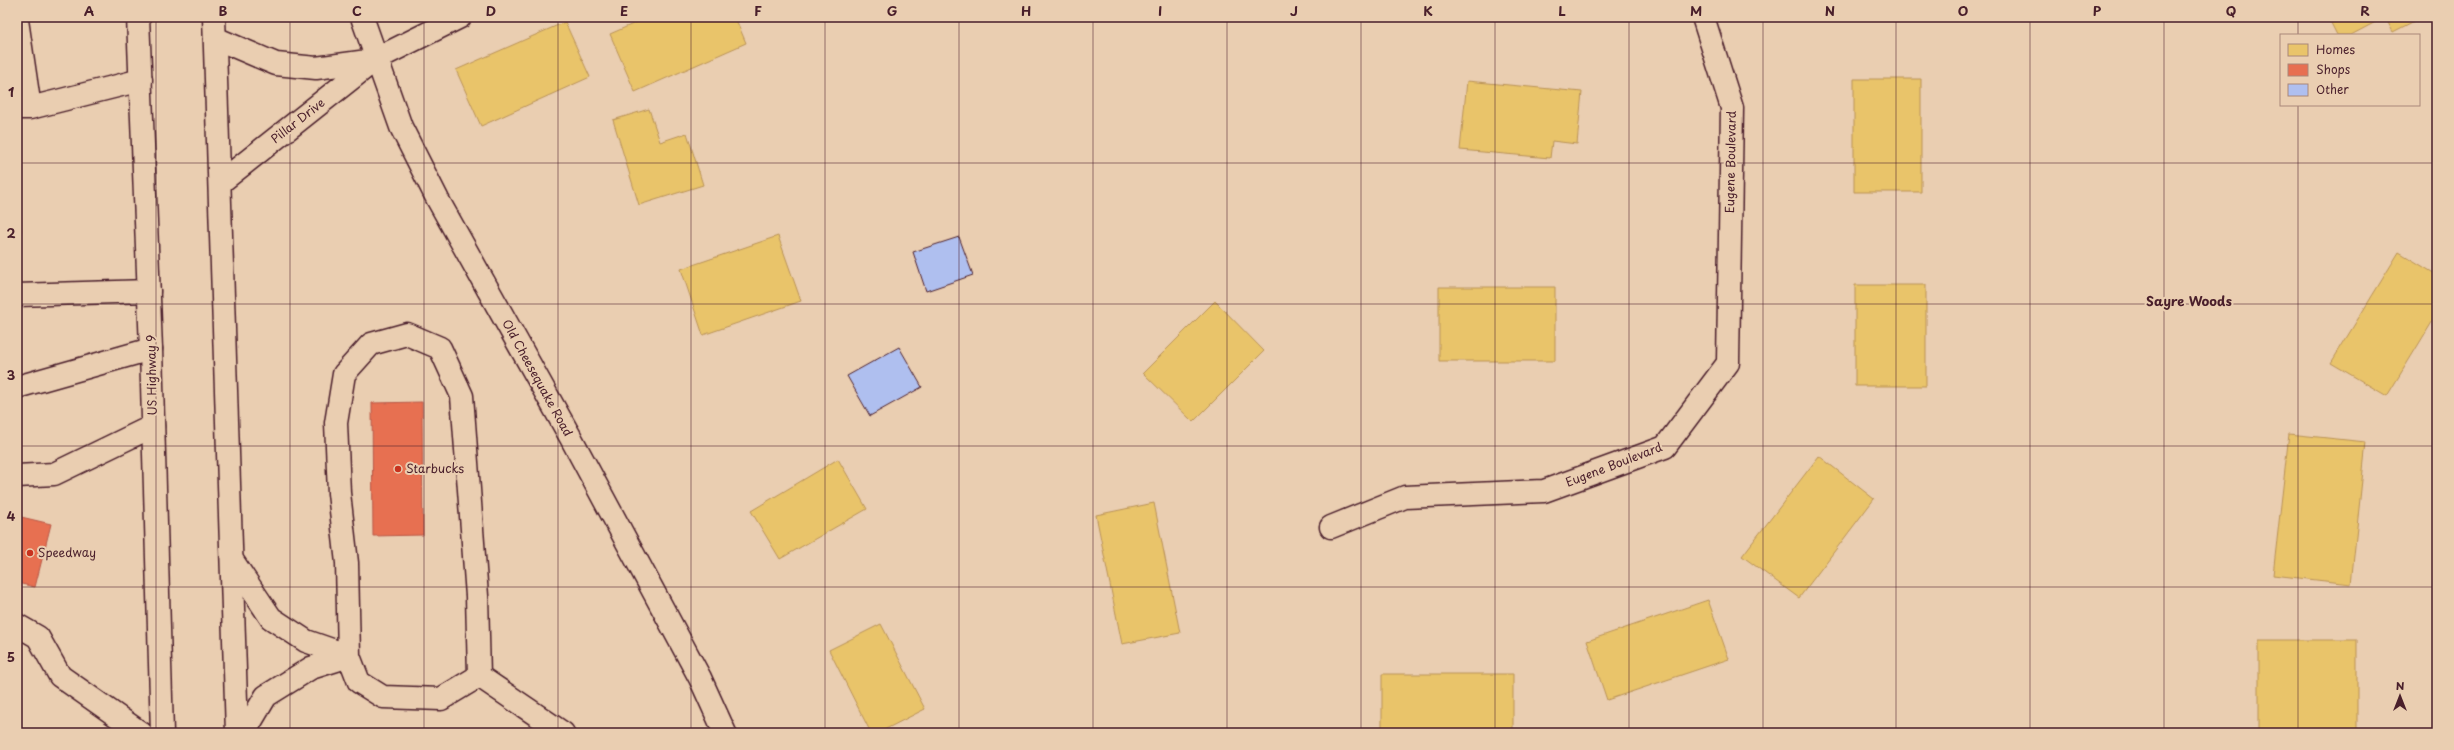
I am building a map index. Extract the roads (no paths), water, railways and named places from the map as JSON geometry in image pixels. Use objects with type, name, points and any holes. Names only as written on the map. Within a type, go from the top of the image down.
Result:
[{"type":"main road","name":"US Highway 9","points":[[138,17],[151,349],[162,733]]},
{"type":"main road","name":"Old Cheesequake Road","points":[[362,17],[401,127],[438,200],[612,513],[700,678],[725,733]]},
{"type":"main road","name":"Pillar Drive","points":[[221,182],[376,60],[460,17]]},
{"type":"main road","name":"Eugene Boulevard","points":[[1331,527],[1404,497],[1544,491],[1665,447],[1728,363],[1732,108],[1702,17]]},
{"type":"main road","points":[[17,20],[23,108],[141,80]]},
{"type":"main road","points":[[215,28],[237,733]]},
{"type":"main road","name":"Pillar Drive","points":[[215,28],[276,64],[316,68],[376,60]]},
{"type":"main road","points":[[17,295],[149,291]]},
{"type":"main road","points":[[407,334],[440,348],[462,396],[477,596],[480,676],[441,699],[384,697],[359,682],[349,656],[347,563],[339,493],[336,423],[344,374],[371,344],[407,334]]},
{"type":"main road","points":[[17,387],[151,349]]},
{"type":"main road","points":[[17,476],[54,474],[153,426]]},
{"type":"main road","points":[[232,560],[271,618],[306,641],[349,656]]},
{"type":"main road","points":[[17,625],[38,637],[60,676],[141,733]]},
{"type":"main road","points":[[244,733],[266,696],[311,668],[349,656]]},
{"type":"main road","points":[[480,676],[563,733]]},
{"type":"place","name":"Starbucks","points":[[398,469]]},
{"type":"place","name":"Speedway","points":[[30,553]]},
{"type":"district","name":"Sayre Woods","points":[[2189,301]]}]
